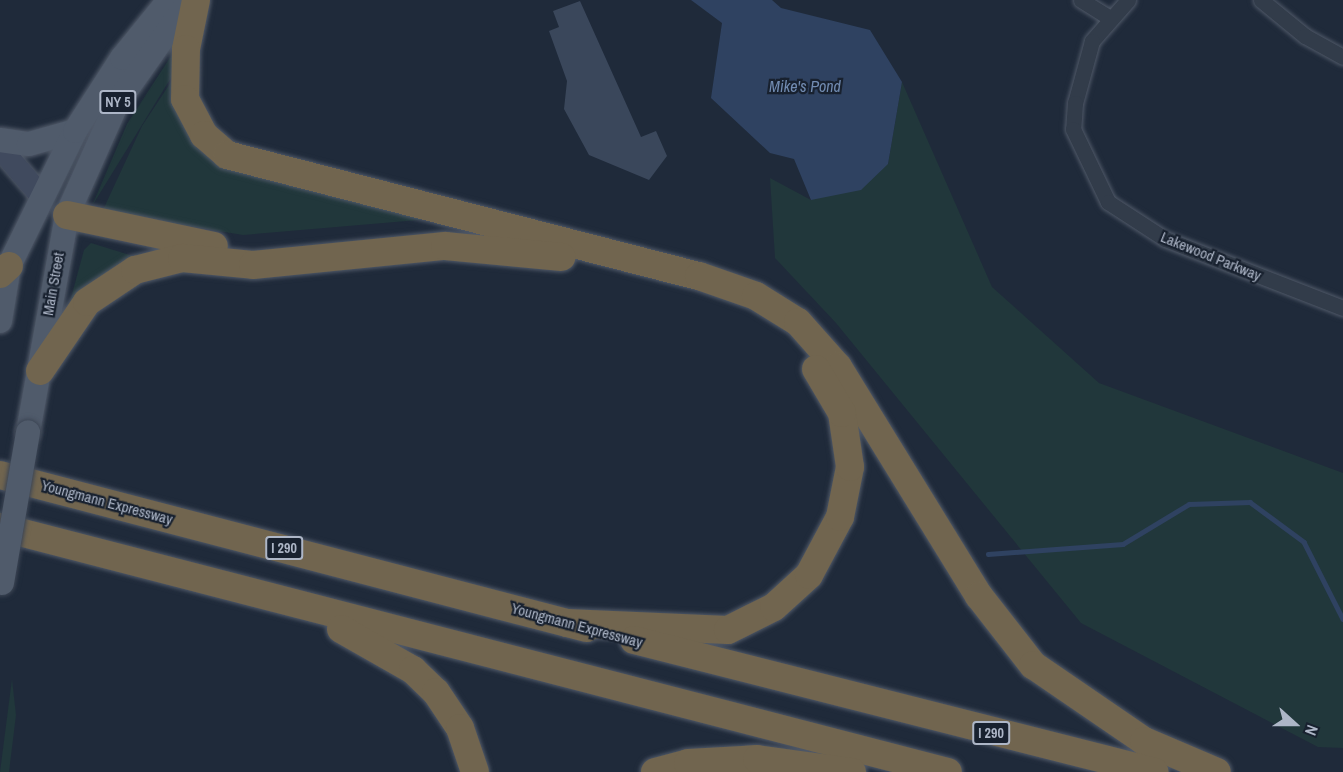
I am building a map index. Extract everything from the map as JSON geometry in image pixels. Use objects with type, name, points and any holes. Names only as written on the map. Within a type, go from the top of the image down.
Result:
[{"type":"highway","points":[[196,0],[186,49],[185,99],[215,147],[236,158],[732,286],[798,322],[838,367],[979,596],[1034,665],[1144,741],[1217,772]]},
{"type":"highway","points":[[66,215],[202,245],[261,250],[423,232],[559,240]]},
{"type":"highway","points":[[66,215],[89,231],[182,258],[253,265],[446,246],[536,253],[725,299],[789,338],[826,383],[848,440],[848,483],[840,517],[809,575],[774,608],[728,630],[567,623]]},
{"type":"highway","points":[[40,371],[64,331],[95,295],[135,270],[182,258]]},
{"type":"highway","name":"Youngmann Expressway","points":[[0,475],[567,623],[1155,772]]},
{"type":"highway","points":[[0,527],[948,772]]},
{"type":"highway","points":[[291,604],[414,670],[460,728],[475,772]]},
{"type":"highway","points":[[655,772],[688,763],[758,759],[852,772]]},
{"type":"main road","name":"NY 5","points":[[0,321],[4,270],[43,198],[75,131],[98,93],[169,0]]},
{"type":"main road","name":"Main Street","points":[[1,591],[66,215],[117,104],[190,0]]},
{"type":"main road","points":[[66,215],[64,198],[96,118],[98,93]]},
{"type":"main road","points":[[0,140],[29,144],[75,131]]},
{"type":"main road","points":[[43,198],[66,215]]},
{"type":"main road","points":[[43,198],[50,212],[43,262],[44,340]]},
{"type":"street","points":[[1081,0],[1108,17]]},
{"type":"street","name":"Lakewood Parkway","points":[[1128,0],[1108,17],[1092,41],[1075,102],[1073,129],[1095,181],[1126,218],[1165,239],[1343,308]]},
{"type":"street","points":[[1261,0],[1305,36],[1343,57]]},
{"type":"street","points":[[0,148],[43,198]]},
{"type":"green space","points":[[173,53],[177,68],[92,206],[127,124]]},
{"type":"green space","points":[[173,79],[188,126],[442,218],[243,235],[102,212],[142,126]]},
{"type":"green space","points":[[902,82],[992,287],[1099,383],[1343,473],[1343,748],[1318,747],[1081,623],[836,323],[775,258],[770,178],[811,200],[888,164]]},
{"type":"green space","points":[[91,243],[133,256],[65,320],[84,250]]},
{"type":"green space","points":[[12,679],[16,715],[9,772],[0,772]]},
{"type":"water","name":"Mike's Pond","points":[[691,0],[772,0],[781,8],[870,30],[902,82],[888,164],[861,190],[811,200],[794,159],[770,153],[711,98],[722,23]]},
{"type":"building","points":[[580,1],[641,137],[656,131],[667,156],[649,180],[589,155],[564,109],[567,81],[549,31],[559,27],[553,11]]},
{"type":"waterway","points":[[988,554],[1123,544],[1189,504],[1250,502],[1304,542],[1343,619]]}]
